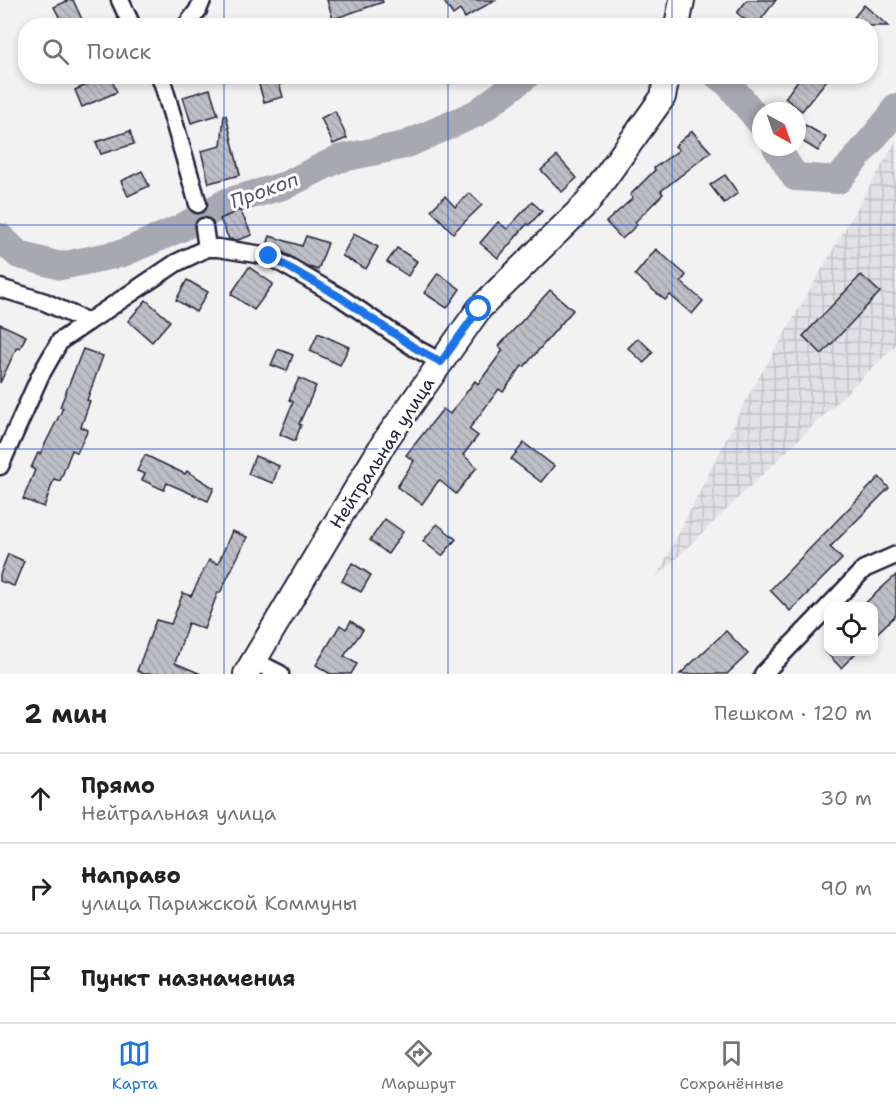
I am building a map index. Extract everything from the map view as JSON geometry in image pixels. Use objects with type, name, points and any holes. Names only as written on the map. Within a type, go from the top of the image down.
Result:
[{"type":"main road","name":"Нейтральная улица","points":[[250,668],[386,441],[441,362],[479,309],[587,203],[665,87]]},
{"type":"street","points":[[120,0],[128,18]]},
{"type":"street","points":[[192,18],[202,0]]},
{"type":"street","points":[[163,84],[198,204]]},
{"type":"street","points":[[204,227],[207,248]]},
{"type":"street","points":[[0,466],[40,376],[60,341],[176,263],[207,248],[240,250],[269,256],[340,297],[415,348],[441,362]]},
{"type":"street","points":[[0,288],[45,302],[88,322]]},
{"type":"street","points":[[834,602],[864,569],[896,555]]},
{"type":"street","points":[[763,674],[824,612]]},
{"type":"street","points":[[250,668],[280,674]]},
{"type":"shaded area","points":[[896,141],[896,345],[656,578],[746,400]]},
{"type":"building","points":[[73,0],[81,18],[60,18],[54,7]]},
{"type":"building","points":[[327,0],[382,0],[383,2],[336,18],[333,18]]},
{"type":"building","points":[[443,0],[495,0],[465,18],[460,10],[453,15]]},
{"type":"building","points":[[747,0],[776,0],[762,18],[743,18],[737,13]]},
{"type":"building","points":[[864,5],[888,26],[878,26],[878,18],[853,18]]},
{"type":"building","points":[[89,84],[114,84],[117,92],[82,107],[75,90]]},
{"type":"building","points":[[259,84],[279,84],[283,97],[264,102]]},
{"type":"building","points":[[795,84],[824,84],[806,106],[806,102],[790,102],[785,98]]},
{"type":"building","points":[[210,89],[218,115],[191,123],[183,97]]},
{"type":"building","points":[[335,111],[347,138],[333,144],[321,118]]},
{"type":"building","points":[[224,115],[226,115],[240,175],[209,183],[201,151],[221,146]]},
{"type":"building","points":[[806,126],[826,137],[818,151],[806,144]]},
{"type":"building","points":[[130,131],[134,144],[101,154],[96,142]]},
{"type":"building","points":[[692,131],[711,152],[661,191],[663,194],[635,222],[637,225],[622,239],[606,222],[633,198],[630,195],[655,170],[654,168],[679,150],[675,146]]},
{"type":"building","points":[[557,156],[577,178],[562,192],[541,170]]},
{"type":"building","points":[[142,171],[149,186],[128,196],[121,181]]},
{"type":"building","points":[[725,175],[738,193],[724,203],[710,185]]},
{"type":"building","points":[[470,193],[482,205],[453,233],[431,210],[445,196],[455,207]]},
{"type":"building","points":[[532,202],[542,211],[529,225],[527,224],[498,258],[480,243],[498,222],[507,229]]},
{"type":"building","points":[[240,210],[252,235],[238,240],[229,239],[220,219]]},
{"type":"building","points":[[354,234],[378,247],[366,269],[342,256]]},
{"type":"building","points":[[270,236],[302,246],[306,236],[328,243],[318,270],[267,245]]},
{"type":"building","points":[[397,248],[417,261],[408,276],[387,262]]},
{"type":"building","points":[[656,249],[686,275],[681,282],[703,301],[692,314],[670,295],[665,300],[635,275]]},
{"type":"building","points":[[249,267],[273,284],[254,310],[231,294]]},
{"type":"building","points":[[438,273],[460,289],[447,308],[424,293]]},
{"type":"building","points":[[861,275],[880,292],[822,354],[803,336]]},
{"type":"building","points":[[187,280],[208,292],[196,312],[176,300]]},
{"type":"building","points":[[550,290],[573,310],[524,367],[522,366],[503,392],[499,389],[469,429],[478,436],[463,455],[477,467],[456,494],[439,480],[422,504],[397,487],[414,461],[406,455],[443,409],[450,414],[475,381],[478,384],[503,350],[499,346]]},
{"type":"building","points":[[146,300],[170,321],[152,342],[128,321]]},
{"type":"building","points":[[0,324],[26,336],[20,348],[17,347],[0,383]]},
{"type":"building","points":[[318,333],[349,347],[340,365],[310,351]]},
{"type":"building","points":[[638,338],[653,352],[644,363],[628,348]]},
{"type":"building","points":[[83,349],[103,356],[87,400],[90,401],[81,427],[88,430],[77,453],[72,450],[60,481],[54,479],[44,507],[23,499],[35,470],[31,468],[63,408],[60,407]]},
{"type":"building","points":[[278,349],[293,355],[287,371],[271,365]]},
{"type":"building","points":[[299,378],[316,386],[299,424],[301,425],[295,441],[280,434],[293,402],[289,400]]},
{"type":"building","points":[[524,443],[554,466],[541,482],[511,459]]},
{"type":"building","points":[[145,455],[185,474],[187,471],[214,488],[208,501],[167,483],[164,490],[142,480],[145,474],[137,471]]},
{"type":"building","points":[[255,456],[279,466],[273,483],[248,474]]},
{"type":"building","points":[[879,477],[889,488],[830,547],[842,559],[790,611],[770,590]]},
{"type":"building","points":[[385,519],[403,532],[388,554],[370,540]]},
{"type":"building","points":[[437,524],[456,539],[442,556],[423,541]]},
{"type":"building","points":[[232,531],[247,537],[220,593],[218,592],[204,629],[188,623],[175,663],[201,674],[144,674],[137,671],[156,620],[171,624],[183,593],[191,596],[209,560],[218,564]]},
{"type":"building","points":[[8,554],[24,561],[14,586],[0,581]]},
{"type":"building","points":[[352,563],[371,575],[361,592],[342,581]]},
{"type":"building","points":[[896,575],[896,615],[878,632],[878,602],[866,602]]},
{"type":"building","points":[[351,621],[363,630],[344,656],[357,664],[351,674],[330,674],[316,665],[340,625],[346,629]]},
{"type":"building","points":[[726,631],[748,654],[727,674],[680,674]]},
{"type":"building","points":[[830,656],[853,656],[841,668]]},
{"type":"waterway","name":"Прокоп","points":[[0,237],[19,255],[61,266],[123,253],[181,228],[227,202],[286,185],[338,159],[405,145],[477,113],[515,84]]},
{"type":"waterway","name":"Прокоп","points":[[729,84],[752,112]]},
{"type":"waterway","name":"Прокоп","points":[[782,156],[795,177],[838,180],[894,113],[896,107]]},
{"type":"route","points":[[269,256],[340,297],[415,348],[441,362],[479,309]]}]
